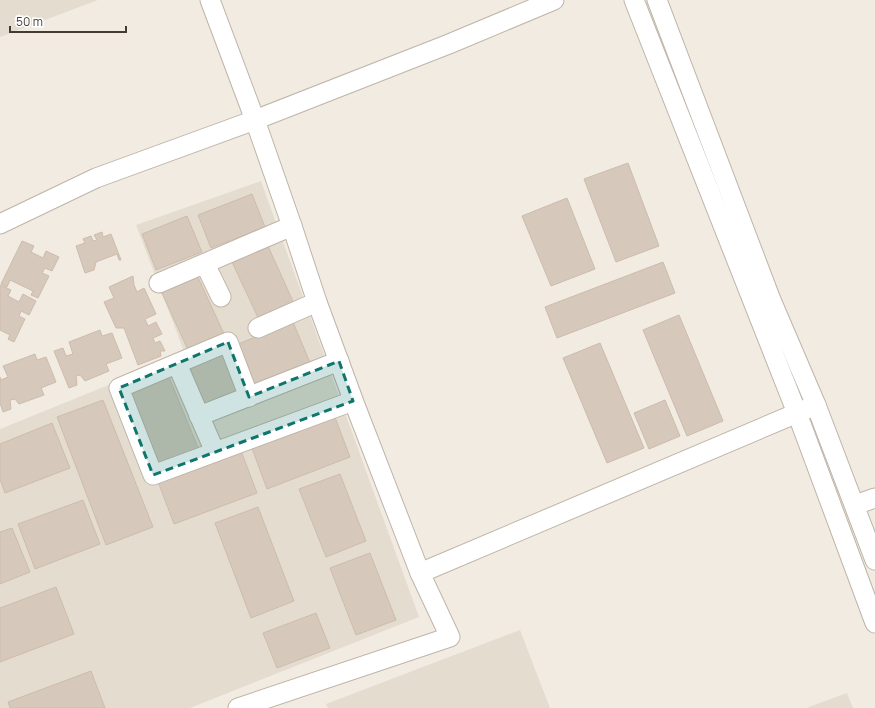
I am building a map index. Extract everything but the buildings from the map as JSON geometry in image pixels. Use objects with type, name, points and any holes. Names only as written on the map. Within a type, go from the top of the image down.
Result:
[{"type":"street","points":[[210,0],[255,120],[317,302],[353,401],[420,574],[450,637],[238,708]]},
{"type":"street","points":[[0,224],[96,178],[255,120],[442,47],[554,0]]},
{"type":"street","points":[[634,0],[797,413],[875,623]]},
{"type":"street","points":[[657,0],[771,300],[816,405],[875,560]]},
{"type":"street","points":[[159,283],[292,226]]},
{"type":"street","points":[[205,264],[221,297]]},
{"type":"street","points":[[258,328],[317,302]]},
{"type":"street","points":[[249,396],[228,342],[119,388],[153,475],[353,401]]},
{"type":"street","points":[[199,416],[339,361]]},
{"type":"street","points":[[177,364],[214,452]]},
{"type":"street","points":[[420,574],[816,405]]},
{"type":"street","points":[[855,505],[875,498]]},
{"type":"highlighted area","points":[[228,342],[249,397],[339,361],[353,401],[153,475],[119,388]]},
{"type":"shaded area","points":[[0,0],[98,0],[0,37]]},
{"type":"shaded area","points":[[261,181],[419,617],[190,708],[0,708],[0,429],[185,354],[136,225]]},
{"type":"shaded area","points":[[520,630],[550,708],[328,708],[326,704]]},
{"type":"shaded area","points":[[847,693],[853,708],[806,708]]}]
